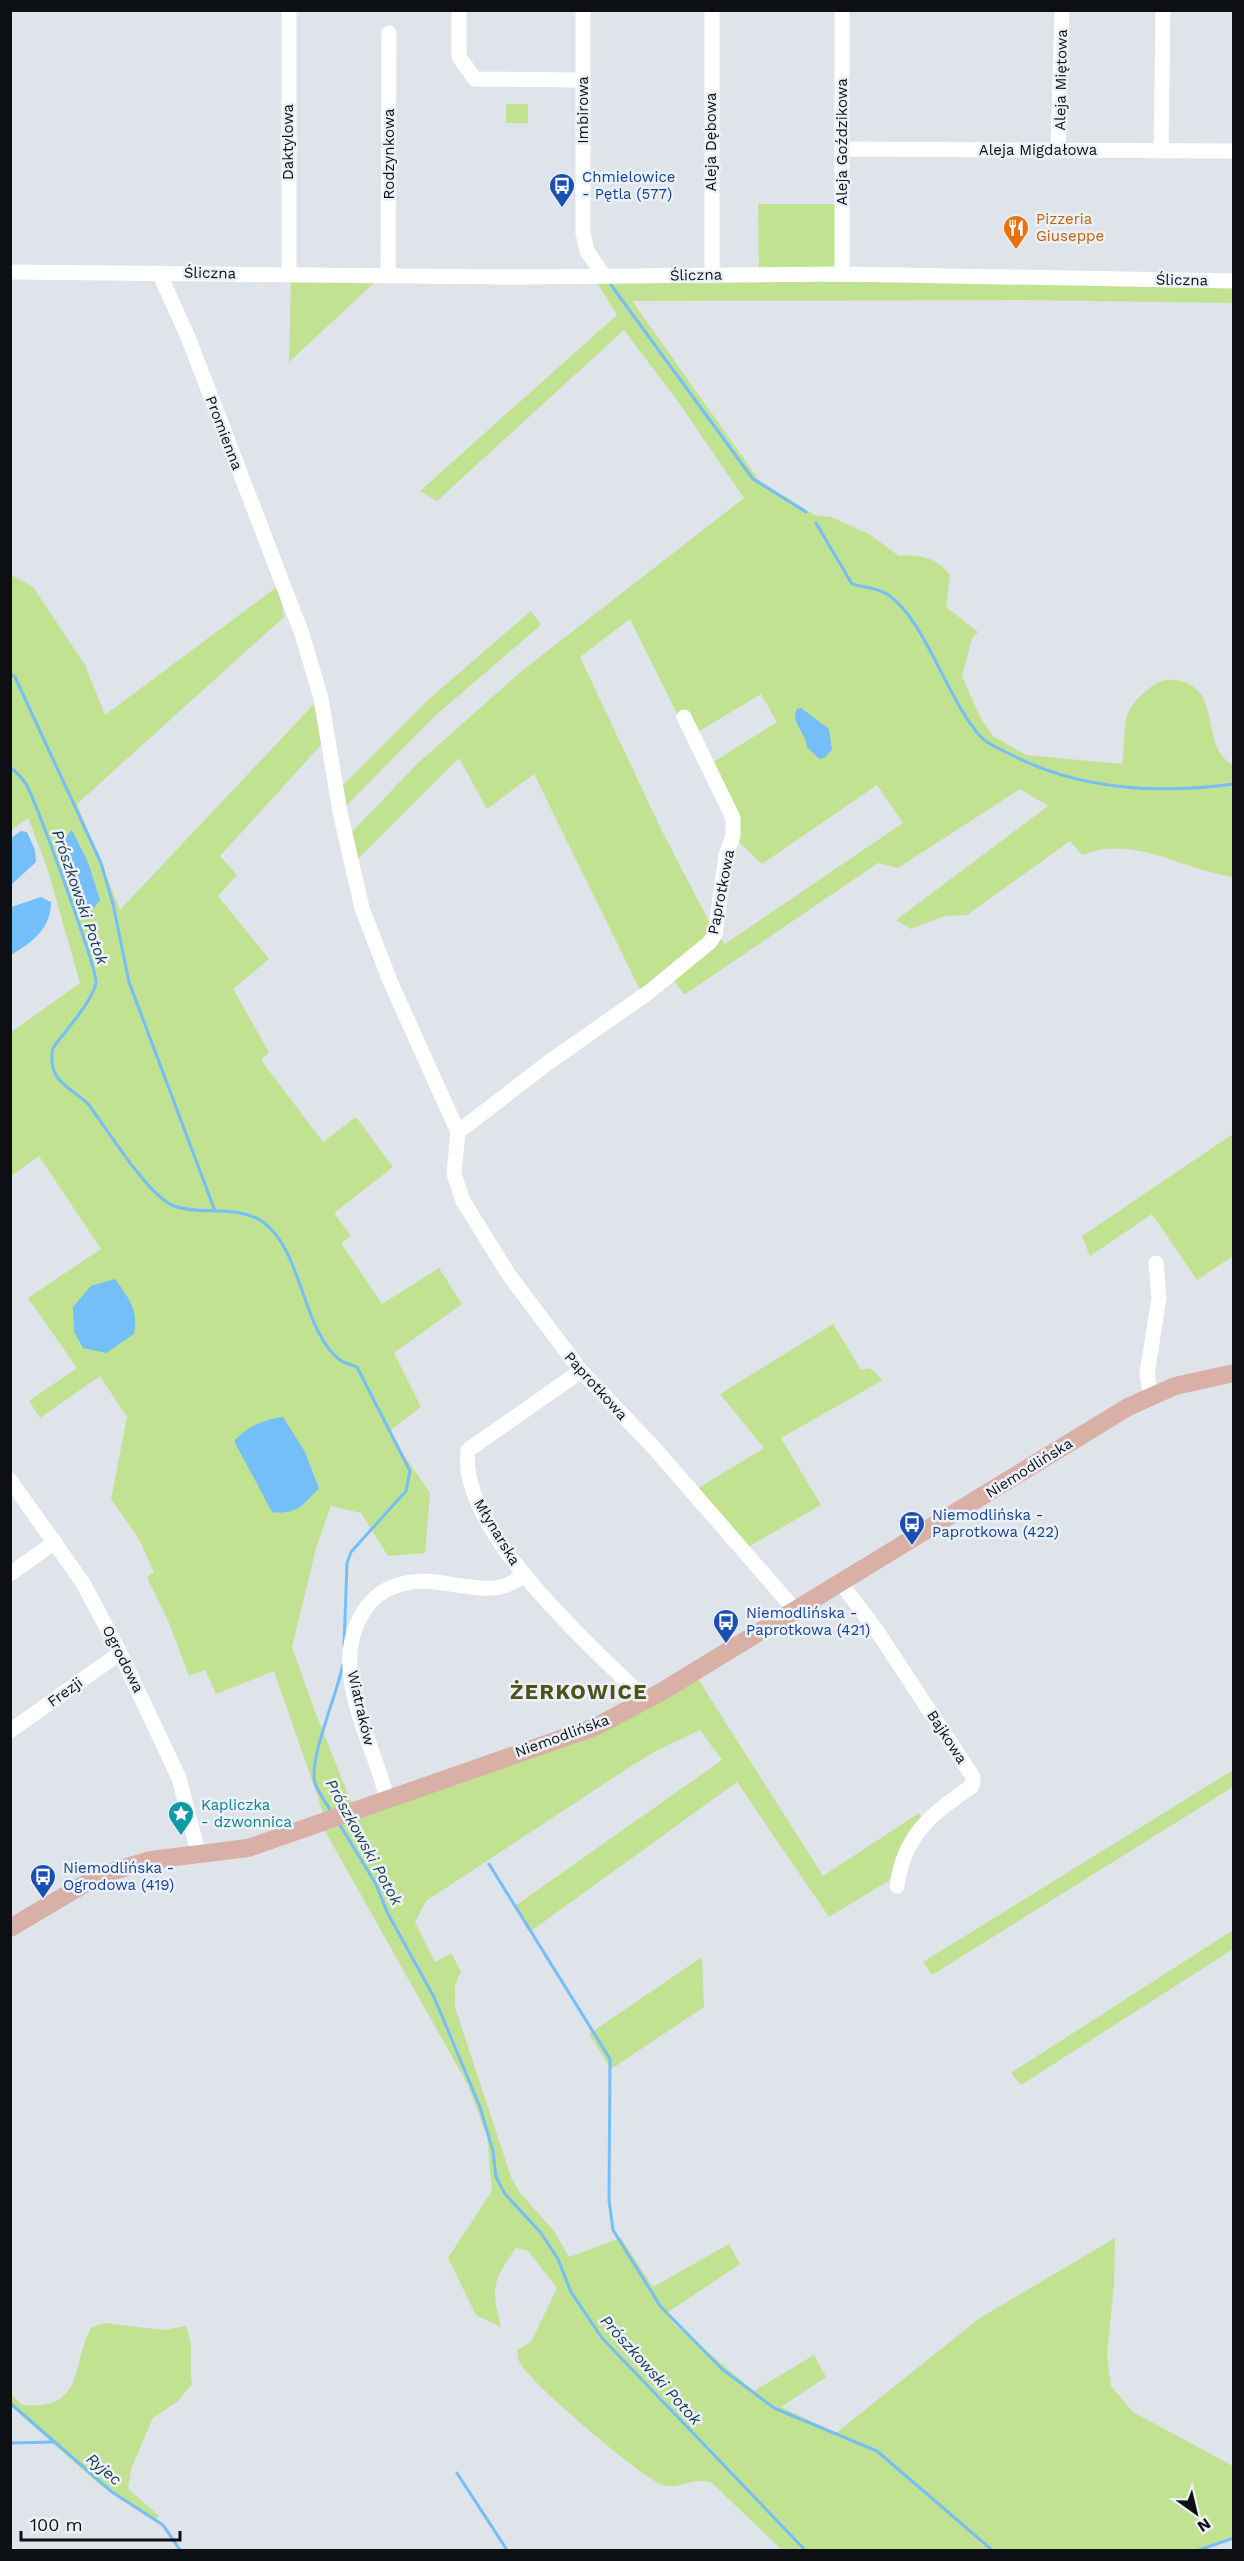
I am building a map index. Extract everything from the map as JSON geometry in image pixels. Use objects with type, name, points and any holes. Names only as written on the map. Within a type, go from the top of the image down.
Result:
[{"type":"main road","name":"Niemodlińska","points":[[10,1928],[88,1882],[117,1870],[145,1861],[199,1856],[248,1848],[595,1726],[646,1701],[1098,1425],[1151,1395],[1205,1378],[1233,1373]]},
{"type":"street","name":"Daktylowa","points":[[289,10],[289,274]]},
{"type":"street","points":[[459,10],[459,57],[475,79],[583,80]]},
{"type":"street","name":"Imbirowa","points":[[583,10],[583,234],[587,251],[604,276]]},
{"type":"street","name":"Aleja Dębowa","points":[[712,10],[712,274]]},
{"type":"street","name":"Aleja Goździkowa","points":[[842,10],[842,274]]},
{"type":"street","name":"Aleja Miętowa","points":[[1059,150],[1062,10]]},
{"type":"street","points":[[1161,151],[1163,10]]},
{"type":"street","name":"Rodzynkowa","points":[[388,275],[389,33]]},
{"type":"street","name":"Aleja Migdałowa","points":[[842,149],[1233,151]]},
{"type":"street","name":"Śliczna","points":[[10,272],[604,276],[842,274],[1233,281]]},
{"type":"street","name":"Promienna","points":[[159,273],[188,337],[302,634],[321,698],[340,812],[362,908],[402,1009]]},
{"type":"street","name":"Paprotkowa","points":[[458,1131],[549,1062],[650,992],[710,942],[715,933],[726,855],[733,836],[734,825],[712,771],[684,717]]},
{"type":"street","name":"Paprotkowa","points":[[402,1009],[458,1131],[454,1174],[463,1201],[509,1275],[581,1371],[655,1449],[795,1610]]},
{"type":"street","points":[[1151,1395],[1147,1374],[1159,1298],[1156,1263]]},
{"type":"street","name":"Młynarska","points":[[581,1371],[468,1450],[476,1500],[524,1576],[646,1701]]},
{"type":"street","name":"Ogrodowa","points":[[10,1480],[83,1583],[120,1653],[179,1778],[199,1856]]},
{"type":"street","points":[[10,1574],[55,1542]]},
{"type":"street","name":"Wiatraków","points":[[387,1799],[365,1735],[352,1682],[350,1656],[358,1620],[368,1604],[386,1589],[400,1584],[422,1581],[502,1587],[524,1576]]},
{"type":"street","name":"Bajkowa","points":[[840,1582],[877,1631],[973,1777],[972,1786],[942,1807],[908,1844],[900,1864],[897,1886]]},
{"type":"street","name":"Frezji","points":[[10,1731],[120,1653]]},
{"type":"green space","points":[[506,104],[528,104],[528,123],[506,123]]},
{"type":"green space","points":[[758,204],[836,204],[836,270],[759,269]]},
{"type":"green space","points":[[664,280],[1233,285],[1233,303],[1023,300],[632,301],[759,480],[814,515],[831,517],[869,534],[899,556],[928,558],[950,575],[946,607],[978,632],[972,638],[962,676],[980,717],[993,736],[1026,755],[1122,764],[1126,719],[1135,702],[1155,684],[1164,680],[1181,681],[1194,687],[1207,708],[1216,745],[1222,756],[1233,765],[1233,877],[1139,851],[1101,850],[1082,855],[1070,841],[967,915],[945,916],[911,929],[896,920],[1048,806],[1020,789],[898,868],[878,863],[684,995],[671,976],[643,996],[534,774],[487,809],[459,758],[357,860],[350,834],[417,764],[523,670],[744,498],[679,403],[624,330],[437,501],[420,491],[617,315],[597,283]],"holes":[[[630,619],[690,740],[696,733],[761,694],[777,722],[712,763],[733,836],[762,864],[877,785],[903,823],[725,944],[715,933],[662,831],[580,657]]]},
{"type":"green space","points":[[291,281],[375,282],[289,362]]},
{"type":"green space","points":[[11,575],[33,587],[85,665],[105,715],[278,586],[284,617],[77,804],[120,910],[314,704],[322,744],[220,856],[237,875],[218,896],[269,959],[233,989],[269,1052],[261,1060],[323,1142],[356,1117],[393,1167],[334,1213],[351,1236],[341,1243],[382,1304],[439,1268],[462,1304],[394,1353],[421,1407],[388,1432],[430,1493],[425,1553],[388,1556],[361,1513],[331,1506],[316,1548],[292,1647],[352,1804],[324,1815],[274,1671],[216,1694],[205,1670],[189,1676],[169,1623],[147,1577],[154,1572],[139,1539],[111,1499],[127,1417],[100,1376],[40,1418],[29,1401],[77,1368],[28,1298],[101,1249],[39,1156],[11,1176],[10,1033],[80,983],[47,867],[28,818],[11,830]],"holes":[[[305,1452],[319,1488],[272,1512],[256,1480]]]},
{"type":"green space","points":[[531,611],[541,625],[435,716],[345,807],[340,788],[429,699]]},
{"type":"green space","points":[[1233,1134],[1233,1256],[1197,1280],[1152,1214],[1090,1256],[1082,1236]]},
{"type":"green space","points":[[833,1324],[861,1370],[870,1368],[883,1380],[781,1438],[821,1505],[748,1547],[692,1492],[764,1448],[720,1394]]},
{"type":"green space","points":[[698,1679],[823,1876],[919,1813],[925,1823],[898,1875],[829,1917],[737,1782],[531,1931],[515,1906],[722,1760],[700,1730],[656,1751],[628,1768],[426,1901],[415,1922],[435,1962],[451,1953],[461,1971],[455,1986],[455,2007],[511,2177],[520,2193],[554,2231],[569,2257],[621,2238],[653,2287],[729,2244],[740,2264],[667,2313],[673,2323],[754,2391],[814,2355],[826,2377],[781,2407],[836,2433],[980,2318],[1115,2238],[1114,2285],[1107,2355],[1111,2386],[1133,2412],[1233,2466],[1233,2537],[1197,2550],[782,2550],[712,2483],[698,2481],[669,2486],[652,2479],[588,2429],[528,2374],[519,2362],[517,2350],[531,2342],[557,2288],[528,2251],[516,2248],[498,2277],[495,2293],[501,2327],[476,2315],[448,2258],[492,2191],[487,2137],[468,2085],[325,1831]]},
{"type":"green space","points":[[1233,1770],[1233,1787],[932,1975],[923,1962]]},
{"type":"green space","points":[[1233,1930],[1233,1949],[1021,2085],[1011,2073]]},
{"type":"green space","points":[[702,1957],[704,2007],[611,2069],[589,2034]]},
{"type":"green space","points":[[104,2323],[163,2330],[186,2326],[189,2335],[192,2384],[178,2401],[153,2418],[131,2469],[128,2489],[159,2516],[156,2520],[101,2486],[11,2406],[11,2394],[22,2405],[42,2405],[57,2401],[66,2393],[73,2383],[91,2328]]},
{"type":"water","points":[[801,708],[829,729],[832,750],[824,758],[819,759],[807,747],[795,718],[797,709]]},
{"type":"water","points":[[72,830],[88,862],[100,900],[94,908],[89,909],[69,869],[65,846]]},
{"type":"water","points":[[21,831],[27,832],[35,850],[36,862],[11,885],[11,838]]},
{"type":"water","points":[[41,897],[51,902],[48,920],[33,940],[11,955],[11,907]]},
{"type":"water","points":[[115,1279],[134,1312],[134,1334],[106,1353],[83,1348],[74,1332],[73,1307],[91,1286]]},
{"type":"water","points":[[283,1417],[305,1452],[319,1488],[299,1508],[281,1513],[272,1512],[234,1441],[256,1424]]},
{"type":"waterway","points":[[611,285],[753,479],[806,512]]},
{"type":"waterway","points":[[816,523],[852,584],[887,594],[913,621],[969,722],[988,743],[1036,766],[1091,782],[1177,789],[1234,784]]},
{"type":"waterway","points":[[10,674],[15,677],[101,863],[113,904],[129,982],[215,1211]]},
{"type":"waterway","name":"Prószkowski Potok","points":[[10,767],[26,784],[41,821],[77,919],[96,983],[84,1007],[53,1048],[52,1063],[56,1075],[61,1082],[89,1105],[140,1176],[164,1200],[185,1209],[242,1213],[263,1222],[276,1235],[287,1252],[309,1311],[327,1347],[340,1360],[357,1367],[410,1471],[406,1491],[351,1552],[347,1563],[344,1646]]},
{"type":"waterway","name":"Prószkowski Potok","points":[[331,1811],[316,1786],[314,1772],[319,1743],[343,1664]]},
{"type":"waterway","name":"Prószkowski Potok","points":[[338,1822],[376,1884],[387,1912],[434,1997],[480,2107],[493,2151],[496,2177],[505,2194],[541,2233],[558,2259],[571,2292],[602,2338],[805,2550]]},
{"type":"waterway","points":[[489,1864],[610,2059],[609,2200],[613,2230],[661,2307],[722,2369],[774,2408],[877,2451],[992,2550]]},
{"type":"waterway","name":"Ryjec","points":[[10,2403],[112,2492],[163,2525],[180,2550]]},
{"type":"waterway","points":[[10,2443],[53,2442]]},
{"type":"waterway","points":[[457,2473],[507,2550]]},
{"type":"waterway","points":[[1199,2550],[1234,2538]]},
{"type":"place","name":"Chmielowice - Pętla (577)","points":[[562,209]]},
{"type":"place","name":"Pizzeria Giuseppe","points":[[1016,251]]},
{"type":"place","name":"Niemodlińska - Paprotkowa (422)","points":[[912,1547]]},
{"type":"place","name":"Niemodlińska - Paprotkowa (421)","points":[[726,1645]]},
{"type":"place","name":"Kapliczka - dzwonnica","points":[[181,1837]]},
{"type":"place","name":"Niemodlińska - Ogrodowa (419)","points":[[43,1900]]},
{"type":"district","name":"ŻERKOWICE","points":[[579,1691]]}]
